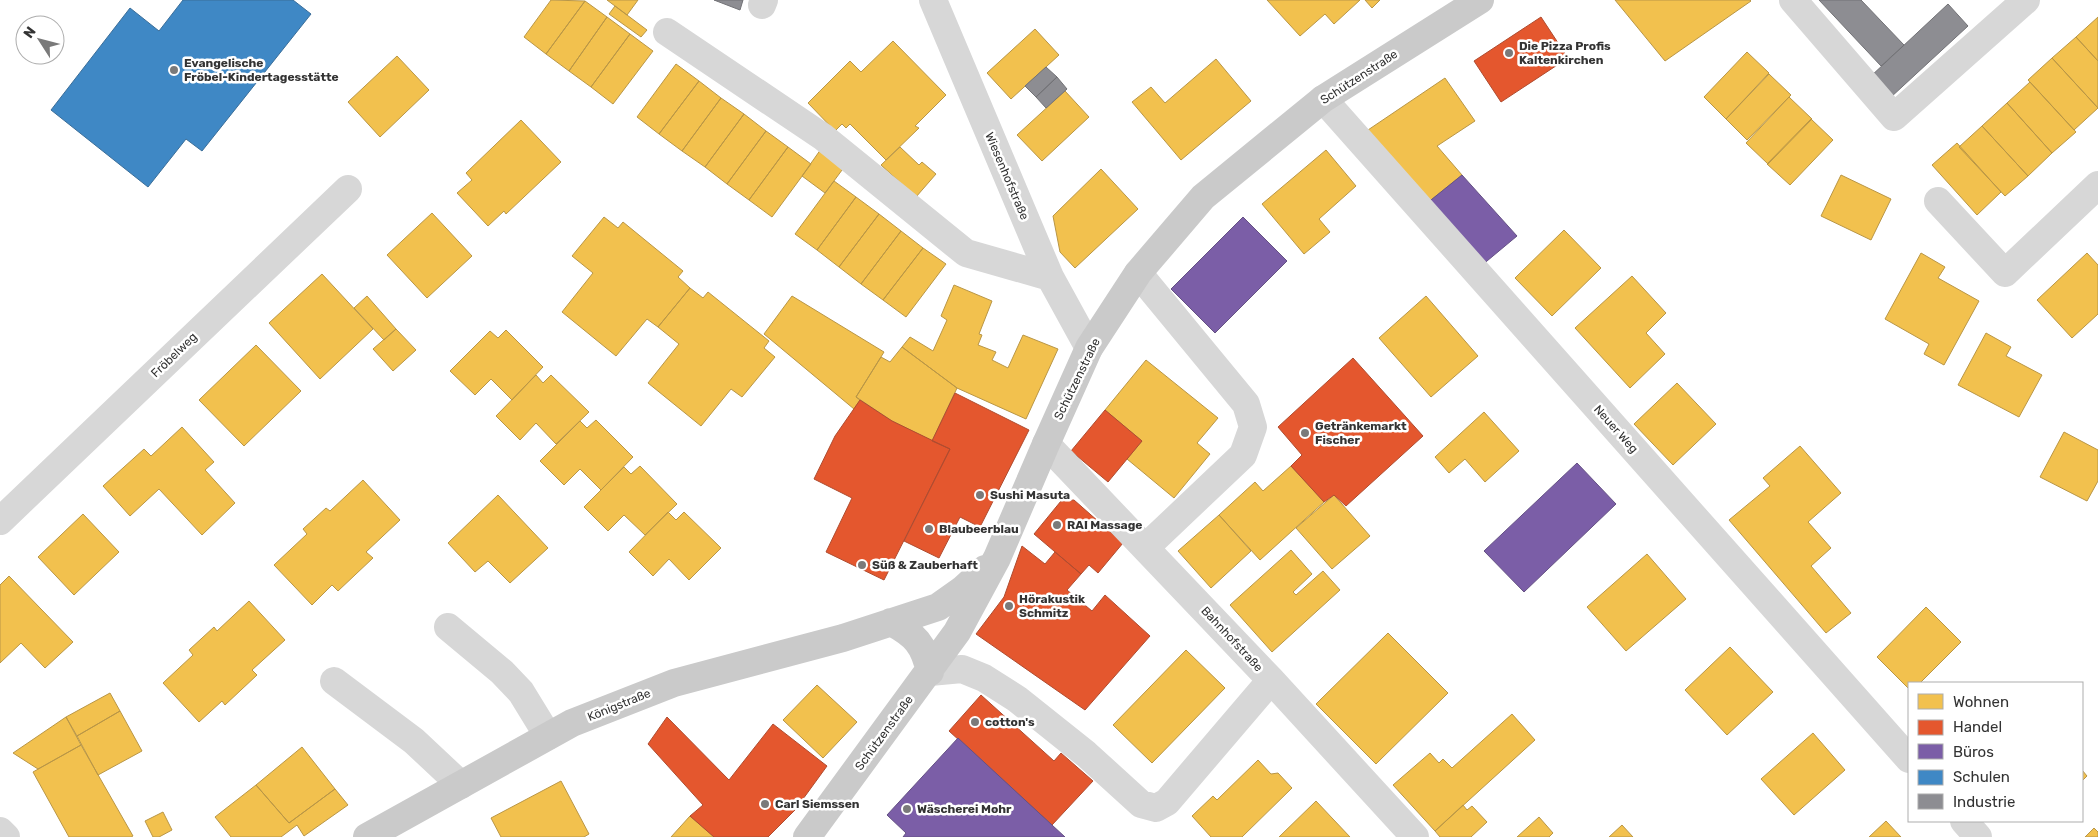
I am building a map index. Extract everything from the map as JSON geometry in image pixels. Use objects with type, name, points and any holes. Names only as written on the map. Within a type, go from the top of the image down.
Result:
[{"type":"main road","name":"Schützenstraße","points":[[807,837],[958,632],[997,558],[1089,348],[1138,273],[1203,197],[1323,100],[1480,0]]},
{"type":"main road","name":"Königstraße","points":[[367,837],[572,723],[674,683],[843,638],[938,607],[962,590],[997,558]]},
{"type":"main road","points":[[891,622],[911,633],[926,653],[930,672]]},
{"type":"street","name":"Wiesenhofstraße","points":[[933,0],[1050,277],[1089,348]]},
{"type":"street","points":[[1793,0],[1894,117],[2026,0]]},
{"type":"street","points":[[667,32],[823,137],[966,253],[1050,277]]},
{"type":"street","name":"Neuer Weg","points":[[1323,100],[1908,758]]},
{"type":"street","points":[[1938,201],[2005,273],[2098,185]]},
{"type":"street","name":"Fröbelweg","points":[[0,520],[348,189]]},
{"type":"street","points":[[1138,273],[1246,404],[1254,427],[1243,455],[1146,547]]},
{"type":"street","name":"Bahnhofstraße","points":[[1046,444],[1271,680],[1415,837]]},
{"type":"street","points":[[448,627],[502,672],[521,692],[548,736]]},
{"type":"street","points":[[930,672],[962,669],[984,678],[1017,699],[1086,754],[1141,804],[1156,808],[1167,802],[1271,680]]},
{"type":"street","points":[[334,680],[414,741],[461,784]]},
{"type":"street","points":[[1965,822],[1978,837]]},
{"type":"street","points":[[0,831],[6,837]]},
{"type":"building: Wohnen","points":[[551,0],[585,1],[546,54],[524,37]]},
{"type":"building: Wohnen","points":[[607,0],[638,0],[627,15]]},
{"type":"building: Wohnen","points":[[1267,0],[1360,0],[1334,24],[1325,14],[1300,36]]},
{"type":"building: Wohnen","points":[[1365,0],[1380,0],[1372,8]]},
{"type":"building: Wohnen","points":[[1615,0],[1750,0],[1751,1],[1665,61]]},
{"type":"building: Wohnen","points":[[585,1],[607,17],[569,71],[546,54]]},
{"type":"building: Wohnen","points":[[615,6],[647,30],[641,37],[609,14]]},
{"type":"building: Wohnen","points":[[607,17],[630,34],[591,87],[569,71]]},
{"type":"building: Wohnen","points":[[2098,17],[2098,61],[2076,37]]},
{"type":"building: Wohnen","points":[[1035,29],[1059,55],[1011,99],[987,73]]},
{"type":"building: Wohnen","points":[[630,34],[653,51],[613,104],[591,87]]},
{"type":"building: Wohnen","points":[[2076,37],[2098,61],[2098,108],[2052,58]]},
{"type":"building: Wohnen","points":[[893,41],[946,95],[915,126],[919,128],[886,160],[850,124],[846,128],[842,124],[835,131],[808,103],[850,61],[861,72]]},
{"type":"building: Wohnen","points":[[1747,52],[1769,73],[1726,119],[1704,97]]},
{"type":"building: Wohnen","points":[[397,56],[429,90],[380,137],[348,102]]},
{"type":"building: Wohnen","points":[[2052,58],[2098,108],[2074,130],[2028,80]]},
{"type":"building: Wohnen","points":[[1216,59],[1251,101],[1181,160],[1132,102],[1151,87],[1165,103]]},
{"type":"building: Wohnen","points":[[676,64],[699,81],[659,134],[637,117]]},
{"type":"building: Wohnen","points":[[1769,74],[1791,95],[1747,140],[1726,119]]},
{"type":"building: Wohnen","points":[[1445,78],[1475,121],[1437,146],[1462,175],[1426,204],[1365,132]]},
{"type":"building: Wohnen","points":[[699,81],[721,98],[682,151],[659,134]]},
{"type":"building: Wohnen","points":[[2030,82],[2076,132],[2052,153],[2007,103]]},
{"type":"building: Wohnen","points":[[1065,91],[1089,117],[1042,161],[1017,135]]},
{"type":"building: Wohnen","points":[[1789,97],[1812,119],[1768,164],[1746,143]]},
{"type":"building: Wohnen","points":[[721,98],[744,114],[705,167],[682,151]]},
{"type":"building: Wohnen","points":[[2007,103],[2052,153],[2028,176],[1982,126]]},
{"type":"building: Wohnen","points":[[744,114],[766,131],[727,184],[705,167]]},
{"type":"building: Wohnen","points":[[1811,119],[1833,140],[1790,185],[1767,164]]},
{"type":"building: Wohnen","points":[[521,120],[561,162],[506,214],[504,211],[488,226],[457,193],[472,180],[466,173]]},
{"type":"building: Wohnen","points":[[1982,126],[2028,176],[2005,196],[1959,147]]},
{"type":"building: Wohnen","points":[[766,131],[788,147],[749,200],[727,184]]},
{"type":"building: Wohnen","points":[[1957,143],[2001,192],[1977,215],[1932,165]]},
{"type":"building: Wohnen","points":[[788,147],[811,164],[772,217],[749,200]]},
{"type":"building: Wohnen","points":[[900,147],[919,165],[922,162],[936,174],[916,197],[881,165]]},
{"type":"building: Wohnen","points":[[821,149],[845,166],[825,193],[802,176]]},
{"type":"building: Wohnen","points":[[1326,150],[1356,186],[1319,219],[1330,232],[1304,254],[1262,204]]},
{"type":"building: Wohnen","points":[[1101,169],[1138,209],[1075,268],[1060,252],[1053,216]]},
{"type":"building: Wohnen","points":[[1841,175],[1891,199],[1871,240],[1821,216]]},
{"type":"building: Wohnen","points":[[834,181],[856,197],[817,250],[795,234]]},
{"type":"building: Wohnen","points":[[856,197],[879,214],[839,267],[817,250]]},
{"type":"building: Wohnen","points":[[432,213],[472,256],[427,298],[387,255]]},
{"type":"building: Wohnen","points":[[879,214],[901,231],[861,284],[839,267]]},
{"type":"building: Wohnen","points":[[604,217],[618,228],[623,222],[683,271],[678,277],[690,288],[658,327],[647,319],[616,356],[562,312],[593,273],[572,256]]},
{"type":"building: Wohnen","points":[[1564,230],[1601,268],[1552,316],[1515,278]]},
{"type":"building: Wohnen","points":[[901,231],[923,248],[883,300],[861,284]]},
{"type":"building: Wohnen","points":[[923,248],[946,264],[906,317],[883,300]]},
{"type":"building: Wohnen","points":[[1921,253],[1945,267],[1938,278],[1979,301],[1944,365],[1924,354],[1929,344],[1885,319]]},
{"type":"building: Wohnen","points":[[2087,253],[2098,265],[2098,314],[2072,338],[2037,300]]},
{"type":"building: Wohnen","points":[[322,274],[373,329],[320,379],[269,323]]},
{"type":"building: Wohnen","points":[[1632,276],[1666,313],[1646,333],[1665,354],[1630,388],[1575,328]]},
{"type":"building: Wohnen","points":[[954,285],[992,301],[979,334],[982,335],[978,345],[996,352],[992,360],[1008,368],[1023,335],[1058,349],[1026,419],[957,388],[902,347],[910,337],[933,351],[947,320],[941,316]]},
{"type":"building: Wohnen","points":[[690,288],[703,298],[708,292],[769,341],[764,348],[775,357],[742,397],[731,389],[701,426],[648,383],[679,344],[658,327]]},
{"type":"building: Wohnen","points":[[367,296],[396,329],[384,340],[354,308]]},
{"type":"building: Wohnen","points":[[792,296],[884,352],[856,397],[860,400],[854,409],[764,334]]},
{"type":"building: Wohnen","points":[[1426,296],[1478,356],[1431,397],[1379,338]]},
{"type":"building: Wohnen","points":[[396,329],[416,350],[393,371],[373,349]]},
{"type":"building: Wohnen","points":[[506,330],[543,367],[512,400],[491,379],[475,395],[450,371],[490,331],[498,338]]},
{"type":"building: Wohnen","points":[[1986,333],[2011,347],[2006,356],[2042,375],[2019,417],[1958,385]]},
{"type":"building: Wohnen","points":[[256,345],[301,391],[244,446],[199,400]]},
{"type":"building: Wohnen","points":[[902,347],[957,388],[932,441],[892,421],[856,397],[881,357],[890,362]]},
{"type":"building: Wohnen","points":[[1146,360],[1218,418],[1197,443],[1210,454],[1174,498],[1127,459],[1142,441],[1105,410]]},
{"type":"building: Wohnen","points":[[536,375],[543,383],[551,375],[589,412],[556,444],[536,423],[520,440],[496,416]]},
{"type":"building: Wohnen","points":[[1677,383],[1716,424],[1673,465],[1634,424]]},
{"type":"building: Wohnen","points":[[1484,412],[1519,451],[1485,482],[1465,459],[1449,473],[1435,457]]},
{"type":"building: Wohnen","points":[[596,420],[633,457],[601,490],[580,469],[564,485],[540,461],[580,421],[587,428]]},
{"type":"building: Wohnen","points":[[182,427],[214,462],[205,470],[235,503],[202,535],[159,489],[130,516],[103,486],[144,449],[151,456]]},
{"type":"building: Wohnen","points":[[2064,432],[2098,450],[2098,481],[2087,501],[2040,477]]},
{"type":"building: Wohnen","points":[[1800,446],[1841,493],[1808,522],[1831,548],[1811,566],[1851,613],[1826,633],[1729,520],[1770,486],[1763,478]]},
{"type":"building: Wohnen","points":[[640,466],[677,504],[645,535],[624,515],[608,531],[584,507],[624,467],[631,474]]},
{"type":"building: Wohnen","points":[[1291,466],[1324,502],[1260,560],[1219,515],[1255,482],[1263,491]]},
{"type":"building: Wohnen","points":[[363,480],[400,520],[366,552],[373,558],[338,591],[332,585],[312,605],[274,565],[307,534],[303,529],[326,508],[330,511]]},
{"type":"building: Wohnen","points":[[498,495],[548,548],[510,583],[488,561],[475,572],[448,543]]},
{"type":"building: Wohnen","points":[[1334,495],[1370,536],[1332,569],[1296,528]]},
{"type":"building: Wohnen","points":[[668,512],[676,520],[684,512],[721,548],[689,580],[669,559],[653,576],[629,552]]},
{"type":"building: Wohnen","points":[[83,514],[119,552],[74,595],[38,557]]},
{"type":"building: Wohnen","points":[[1219,515],[1251,551],[1211,588],[1178,551]]},
{"type":"building: Wohnen","points":[[1291,550],[1312,574],[1293,592],[1296,595],[1323,571],[1340,590],[1272,652],[1230,605]]},
{"type":"building: Wohnen","points":[[1647,554],[1686,599],[1626,651],[1587,607]]},
{"type":"building: Wohnen","points":[[9,576],[73,642],[45,668],[21,643],[0,663],[0,585]]},
{"type":"building: Wohnen","points":[[249,601],[285,640],[252,670],[257,675],[225,705],[222,701],[199,722],[163,683],[193,655],[189,650],[214,627],[217,631]]},
{"type":"building: Wohnen","points":[[1926,607],[1961,642],[1921,682],[1908,682],[1908,688],[1877,657]]},
{"type":"building: Wohnen","points":[[1388,633],[1448,693],[1376,764],[1316,704]]},
{"type":"building: Wohnen","points":[[1730,647],[1773,692],[1727,735],[1685,690]]},
{"type":"building: Wohnen","points":[[1186,650],[1225,688],[1152,763],[1113,725]]},
{"type":"building: Wohnen","points":[[817,685],[857,722],[823,758],[783,720]]},
{"type":"building: Wohnen","points":[[110,693],[120,711],[77,736],[66,717]]},
{"type":"building: Wohnen","points":[[120,711],[142,751],[98,775],[77,736]]},
{"type":"building: Wohnen","points":[[1512,714],[1535,740],[1435,831],[1393,785],[1430,753],[1439,763],[1443,759],[1452,768]]},
{"type":"building: Wohnen","points":[[66,717],[81,745],[38,769],[13,753]]},
{"type":"building: Wohnen","points":[[1813,733],[1845,770],[1794,815],[1761,779]]},
{"type":"building: Wohnen","points":[[81,745],[133,836],[69,837],[33,772]]},
{"type":"building: Wohnen","points":[[302,747],[335,789],[289,823],[256,785]]},
{"type":"building: Wohnen","points":[[1258,760],[1271,774],[1278,773],[1292,788],[1242,837],[1211,837],[1192,816],[1213,796],[1217,800]]},
{"type":"building: Wohnen","points":[[2083,771],[2087,776],[2083,780]]},
{"type":"building: Wohnen","points":[[561,781],[589,834],[584,837],[501,837],[491,818]]},
{"type":"building: Wohnen","points":[[256,785],[289,823],[335,789],[348,805],[304,836],[297,825],[281,837],[231,837],[215,817]]},
{"type":"building: Wohnen","points":[[1316,801],[1350,837],[1279,837]]},
{"type":"building: Wohnen","points":[[1463,805],[1467,810],[1472,806],[1487,822],[1471,837],[1440,837],[1435,831]]},
{"type":"building: Wohnen","points":[[163,812],[172,830],[159,837],[153,837],[145,821]]},
{"type":"building: Wohnen","points":[[690,816],[714,837],[671,837]]},
{"type":"building: Wohnen","points":[[1539,817],[1553,833],[1549,837],[1517,837]]},
{"type":"building: Wohnen","points":[[1886,821],[1901,837],[1869,837]]},
{"type":"building: Wohnen","points":[[1622,825],[1633,837],[1609,837]]},
{"type":"building: Wohnen","points":[[2094,828],[2098,832],[2098,837],[2085,837]]},
{"type":"building: Handel","points":[[1541,17],[1568,58],[1501,102],[1474,61]]},
{"type":"building: Handel","points":[[1353,358],[1423,436],[1346,506],[1334,495],[1324,502],[1291,466],[1302,455],[1278,427]]},
{"type":"building: Handel","points":[[955,393],[1029,430],[980,527],[960,517],[939,558],[904,541],[950,449],[932,441]]},
{"type":"building: Handel","points":[[860,400],[892,421],[950,449],[884,580],[826,552],[852,498],[814,479],[835,436]]},
{"type":"building: Handel","points":[[1105,410],[1142,441],[1108,482],[1071,451]]},
{"type":"building: Handel","points":[[1074,500],[1123,543],[1098,573],[1089,565],[1081,574],[1034,534],[1061,501]]},
{"type":"building: Handel","points":[[1022,546],[1045,564],[1055,552],[1081,574],[1067,590],[1092,611],[1105,595],[1150,636],[1085,710],[976,634],[1004,597]]},
{"type":"building: Handel","points":[[981,695],[1054,761],[1061,753],[1093,781],[1052,825],[949,731]]},
{"type":"building: Handel","points":[[667,717],[729,780],[773,724],[827,766],[795,810],[768,837],[714,837],[690,816],[703,805],[648,744]]},
{"type":"building: Büros","points":[[1462,175],[1517,236],[1481,266],[1426,204]]},
{"type":"building: Büros","points":[[1243,217],[1287,261],[1215,333],[1171,289]]},
{"type":"building: Büros","points":[[1577,463],[1616,504],[1524,592],[1484,551]]},
{"type":"building: Büros","points":[[958,738],[1065,837],[903,837],[906,833],[887,815]]},
{"type":"building: Schulen","name":"Evangelische Fröbel-Kindertagesstätte","points":[[183,0],[293,0],[311,14],[202,151],[186,139],[148,187],[51,110],[130,8],[159,31]]},
{"type":"building: Industrie","points":[[714,0],[743,0],[740,10]]},
{"type":"building: Industrie","points":[[1819,0],[1861,0],[1904,45],[1881,66]]},
{"type":"building: Industrie","points":[[1948,4],[1968,26],[1890,98],[1870,77]]},
{"type":"building: Industrie","points":[[1046,67],[1057,77],[1036,97],[1025,86]]},
{"type":"building: Industrie","points":[[1057,77],[1067,89],[1046,108],[1036,97]]},
{"type":"place","name":"Die Pizza Profis Kaltenkirchen","points":[[1509,53]]},
{"type":"place","name":"Evangelische Fröbel-Kindertagesstätte","points":[[174,70]]},
{"type":"place","name":"Getränkemarkt Fischer","points":[[1305,433]]},
{"type":"place","name":"Sushi Masuta","points":[[980,495]]},
{"type":"place","name":"RAI Massage","points":[[1057,525]]},
{"type":"place","name":"Blaubeerblau","points":[[929,529]]},
{"type":"place","name":"Süß & Zauberhaft","points":[[862,565]]},
{"type":"place","name":"Hörakustik Schmitz","points":[[1009,606]]},
{"type":"place","name":"cotton's","points":[[975,722]]},
{"type":"place","name":"Carl Siemssen","points":[[765,804]]},
{"type":"place","name":"Wäscherei Mohr","points":[[907,809]]}]
